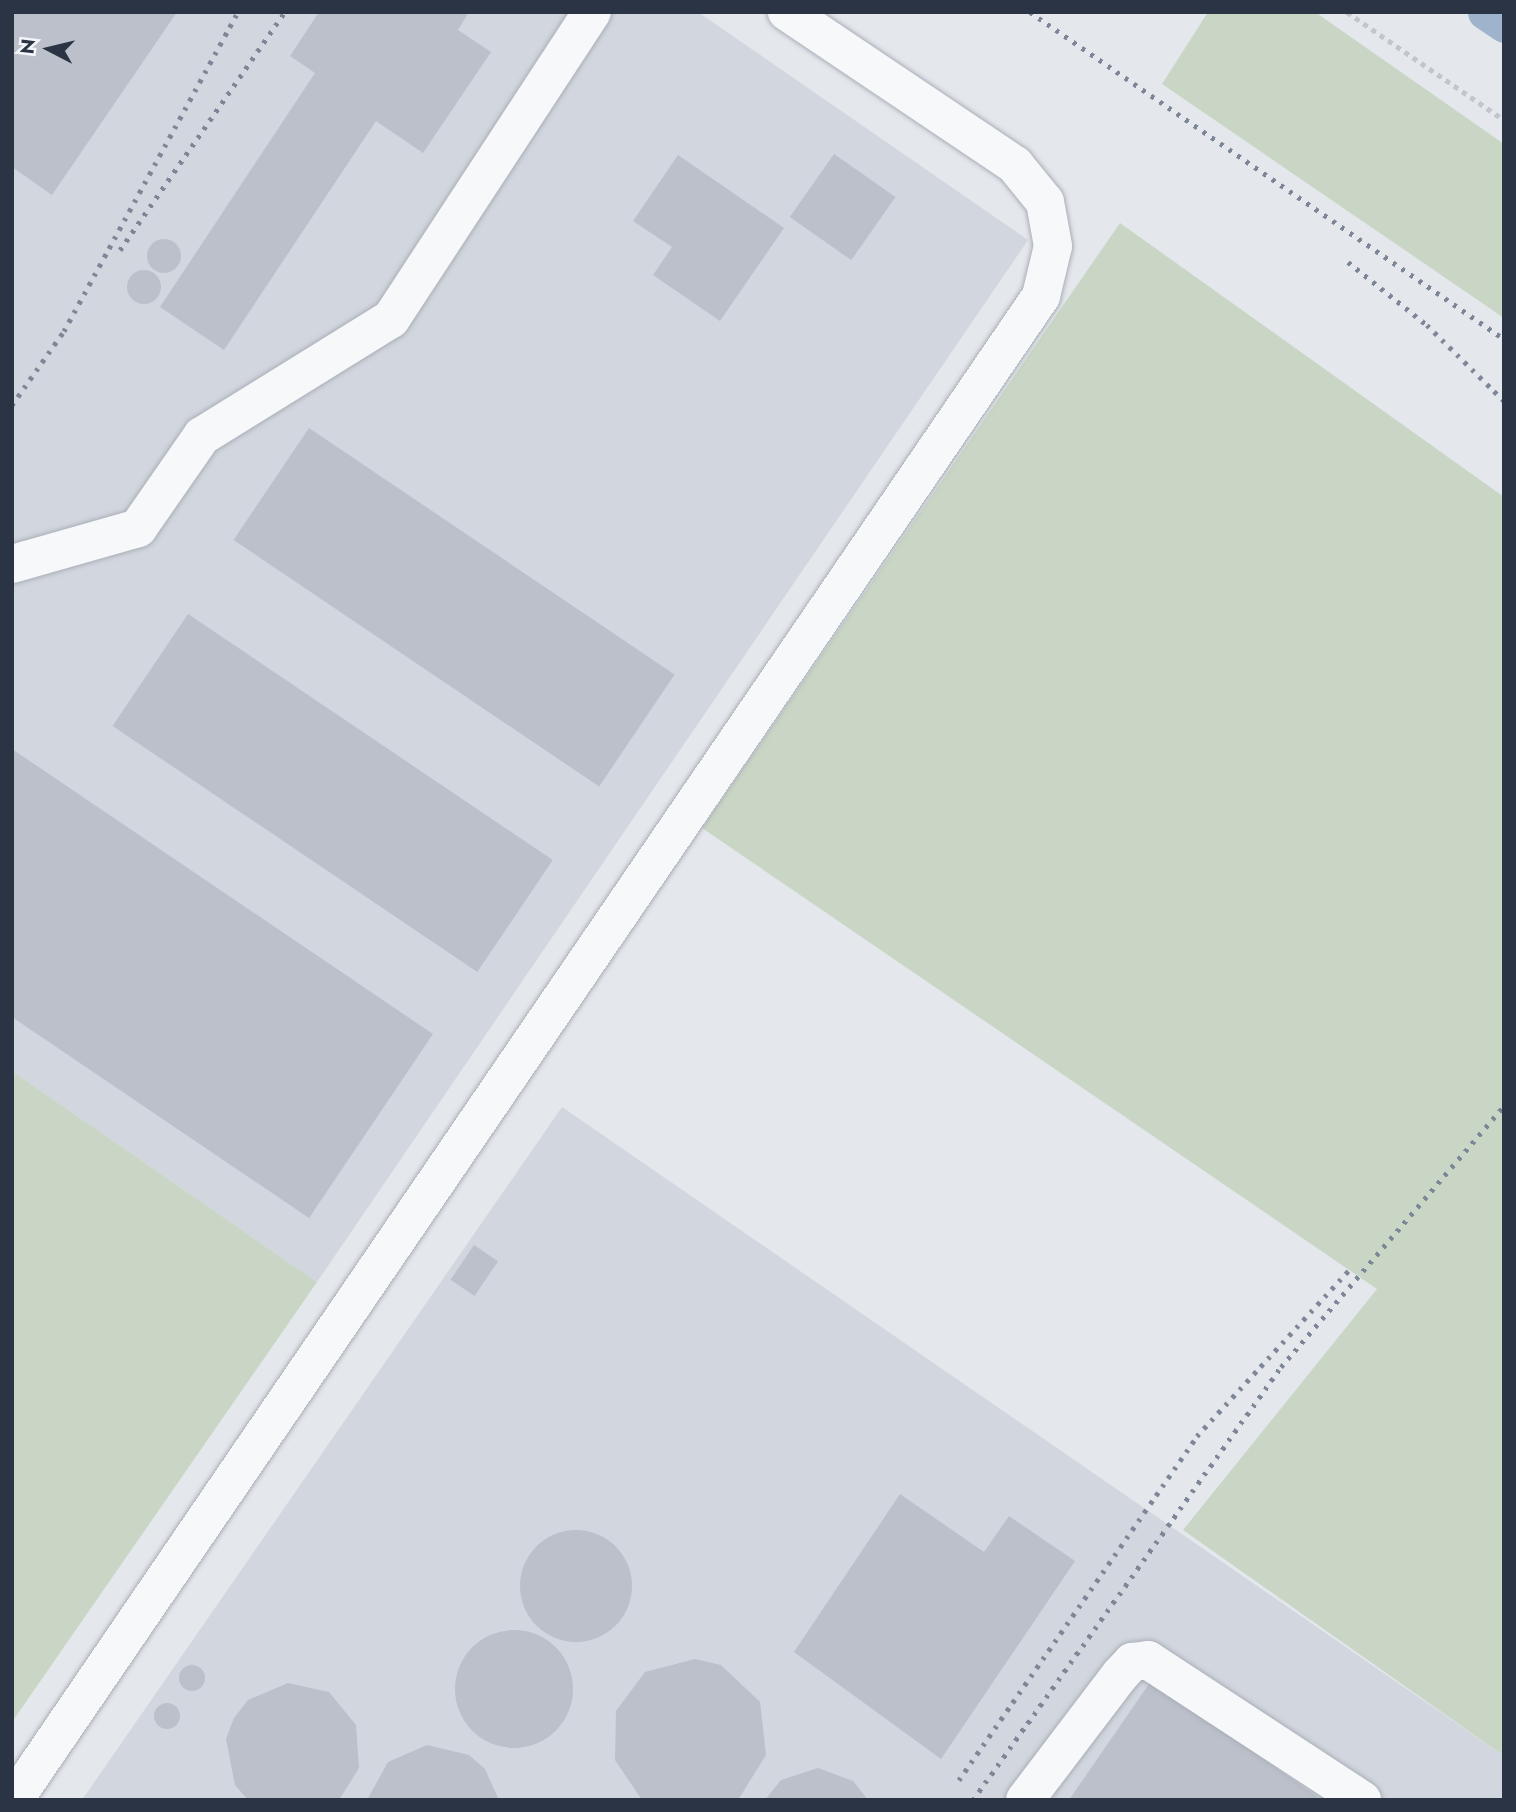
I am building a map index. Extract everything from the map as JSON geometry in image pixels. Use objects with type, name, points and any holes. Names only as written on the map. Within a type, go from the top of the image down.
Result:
[{"type":"lane","points":[[12,564],[138,528],[202,436],[391,319],[592,12]]},
{"type":"lane","points":[[14,1800],[1041,296],[1053,246],[1045,201],[1015,165],[787,12]]},
{"type":"lane","points":[[1025,1800],[1120,1675],[1132,1662],[1148,1660],[1362,1800]]},
{"type":"path","points":[[1347,12],[1504,120]]},
{"type":"shaded area","points":[[12,12],[698,12],[1028,240],[317,1282],[12,1071]]},
{"type":"shaded area","points":[[562,1107],[1504,1756],[1504,1800],[82,1800]]},
{"type":"green space","points":[[1208,12],[1315,12],[1504,144],[1504,318],[1162,84]]},
{"type":"green space","points":[[1120,223],[1504,497],[1504,1756],[1183,1530],[1377,1289],[702,828]]},
{"type":"green space","points":[[12,1071],[317,1282],[12,1722]]},
{"type":"building","points":[[12,12],[177,12],[52,195],[12,167]]},
{"type":"building","points":[[319,12],[469,12],[458,30],[491,52],[423,153],[376,121],[224,350],[160,307],[315,73],[290,56]]},
{"type":"building","points":[[834,154],[895,197],[851,260],[790,217]]},
{"type":"building","points":[[678,155],[784,228],[720,321],[653,275],[672,247],[633,221]]},
{"type":"building","points":[[164,239],[176,244],[181,256],[176,268],[164,273],[152,268],[147,256],[152,244]]},
{"type":"building","points":[[144,270],[156,275],[161,287],[156,299],[144,304],[132,299],[127,287],[132,275]]},
{"type":"building","points":[[309,428],[675,675],[599,787],[234,540]]},
{"type":"building","points":[[188,614],[553,860],[477,972],[113,726]]},
{"type":"building","points":[[12,749],[433,1034],[309,1218],[12,1017]]},
{"type":"building","points":[[474,1245],[498,1261],[475,1296],[451,1280]]},
{"type":"building","points":[[900,1494],[984,1552],[1009,1516],[1075,1561],[941,1759],[794,1652]]},
{"type":"building","points":[[576,1530],[597,1534],[616,1546],[628,1565],[632,1586],[628,1607],[616,1626],[597,1638],[576,1642],[555,1638],[536,1626],[524,1607],[520,1586],[524,1565],[536,1546],[555,1534]]},
{"type":"building","points":[[514,1630],[537,1634],[556,1647],[569,1666],[573,1689],[569,1712],[556,1731],[537,1744],[514,1748],[491,1744],[472,1731],[459,1712],[455,1689],[459,1666],[472,1647],[491,1634]]},
{"type":"building","points":[[695,1659],[721,1665],[760,1702],[766,1755],[738,1800],[642,1800],[615,1760],[616,1711],[645,1672]]},
{"type":"building","points":[[192,1665],[201,1669],[205,1678],[201,1687],[192,1691],[183,1687],[179,1678],[183,1669]]},
{"type":"building","points":[[1151,1681],[1322,1800],[1069,1800]]},
{"type":"building","points":[[288,1683],[329,1692],[356,1725],[359,1768],[339,1800],[248,1800],[235,1785],[226,1739],[234,1718],[248,1700]]},
{"type":"building","points":[[167,1703],[176,1707],[180,1716],[176,1725],[167,1729],[158,1725],[154,1716],[158,1707]]},
{"type":"building","points":[[427,1745],[469,1755],[485,1769],[499,1800],[367,1800],[388,1762]]},
{"type":"building","points":[[818,1768],[853,1781],[868,1800],[765,1800],[781,1780]]},
{"type":"waterway","points":[[1485,12],[1504,25]]},
{"type":"railway","points":[[12,405],[64,331],[238,12]]},
{"type":"railway","points":[[120,250],[285,12]]},
{"type":"railway","points":[[1030,12],[1504,339]]},
{"type":"railway","points":[[1348,262],[1427,325],[1504,401]]},
{"type":"railway","points":[[973,1800],[1281,1367],[1504,1106]]},
{"type":"railway","points":[[959,1780],[1197,1436],[1352,1267]]}]
